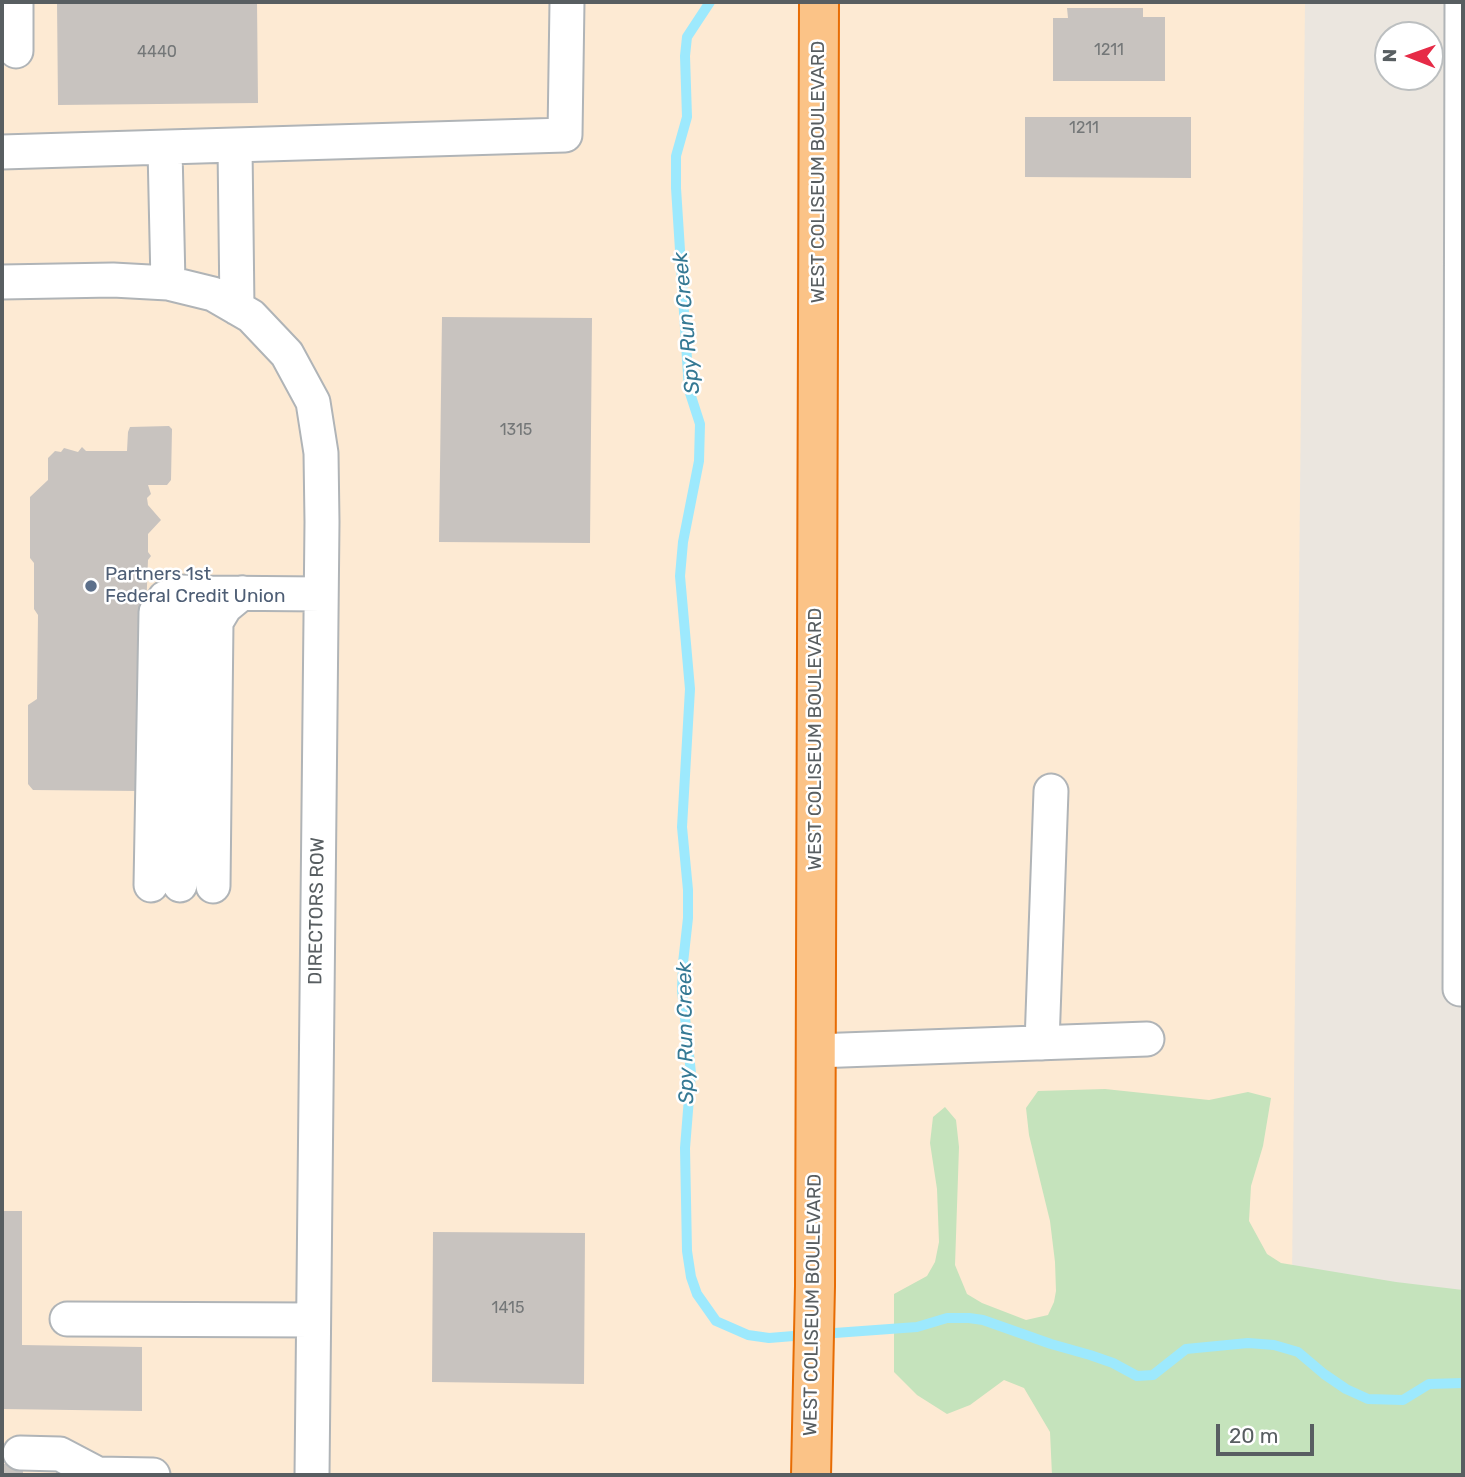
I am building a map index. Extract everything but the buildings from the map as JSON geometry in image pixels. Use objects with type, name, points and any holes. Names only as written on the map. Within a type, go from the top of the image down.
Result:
[{"type":"highway","name":"WEST COLISEUM BOULEVARD","points":[[811,1475],[815,1286],[819,2]]},
{"type":"street","points":[[16,2],[16,51]]},
{"type":"street","points":[[2,152],[565,135],[567,2]]},
{"type":"street","points":[[1462,2],[1462,989]]},
{"type":"street","points":[[235,147],[237,308]]},
{"type":"street","points":[[165,149],[168,283]]},
{"type":"street","name":"DIRECTORS ROW","points":[[2,282],[113,279],[168,283],[213,294],[251,316],[287,354],[313,402],[321,453],[321,594],[312,1475]]},
{"type":"street","points":[[180,885],[185,618],[190,605],[217,593],[321,594]]},
{"type":"street","points":[[1042,1043],[1051,792]]},
{"type":"street","points":[[815,1051],[1147,1040]]},
{"type":"street","points":[[66,1319],[313,1320]]},
{"type":"street","points":[[20,1453],[60,1454],[98,1474],[153,1475]]},
{"type":"shaded area","points":[[2,2],[1305,2],[1290,1475],[2,1475]]},
{"type":"green space","points":[[1105,1089],[1209,1100],[1248,1092],[1271,1098],[1263,1146],[1251,1186],[1249,1221],[1267,1254],[1281,1263],[1463,1290],[1463,1475],[1052,1475],[1050,1432],[1024,1388],[1004,1380],[970,1405],[947,1414],[917,1395],[894,1372],[894,1294],[927,1276],[935,1262],[939,1242],[937,1189],[930,1143],[933,1117],[945,1107],[956,1120],[959,1147],[955,1265],[967,1294],[982,1303],[1026,1320],[1048,1315],[1056,1291],[1050,1221],[1029,1135],[1026,1108],[1038,1091]]},
{"type":"waterway","name":"Spy Run Creek","points":[[710,2],[687,37],[687,117],[676,156],[689,390],[700,424],[699,461],[683,542],[680,576],[690,689],[682,827],[688,890],[682,990],[691,1073],[685,1148],[687,1251],[697,1294],[716,1321],[748,1335],[769,1338],[806,1335]]},
{"type":"waterway","name":"Spy Run Creek","points":[[821,1334],[917,1327],[947,1318],[969,1318],[983,1320],[1090,1355],[1137,1376],[1153,1375],[1186,1349],[1248,1343],[1274,1345],[1298,1352],[1346,1389],[1368,1399],[1403,1400],[1429,1384],[1463,1383]]},
{"type":"place","name":"Partners 1st Federal Credit Union","points":[[91,586]]}]
